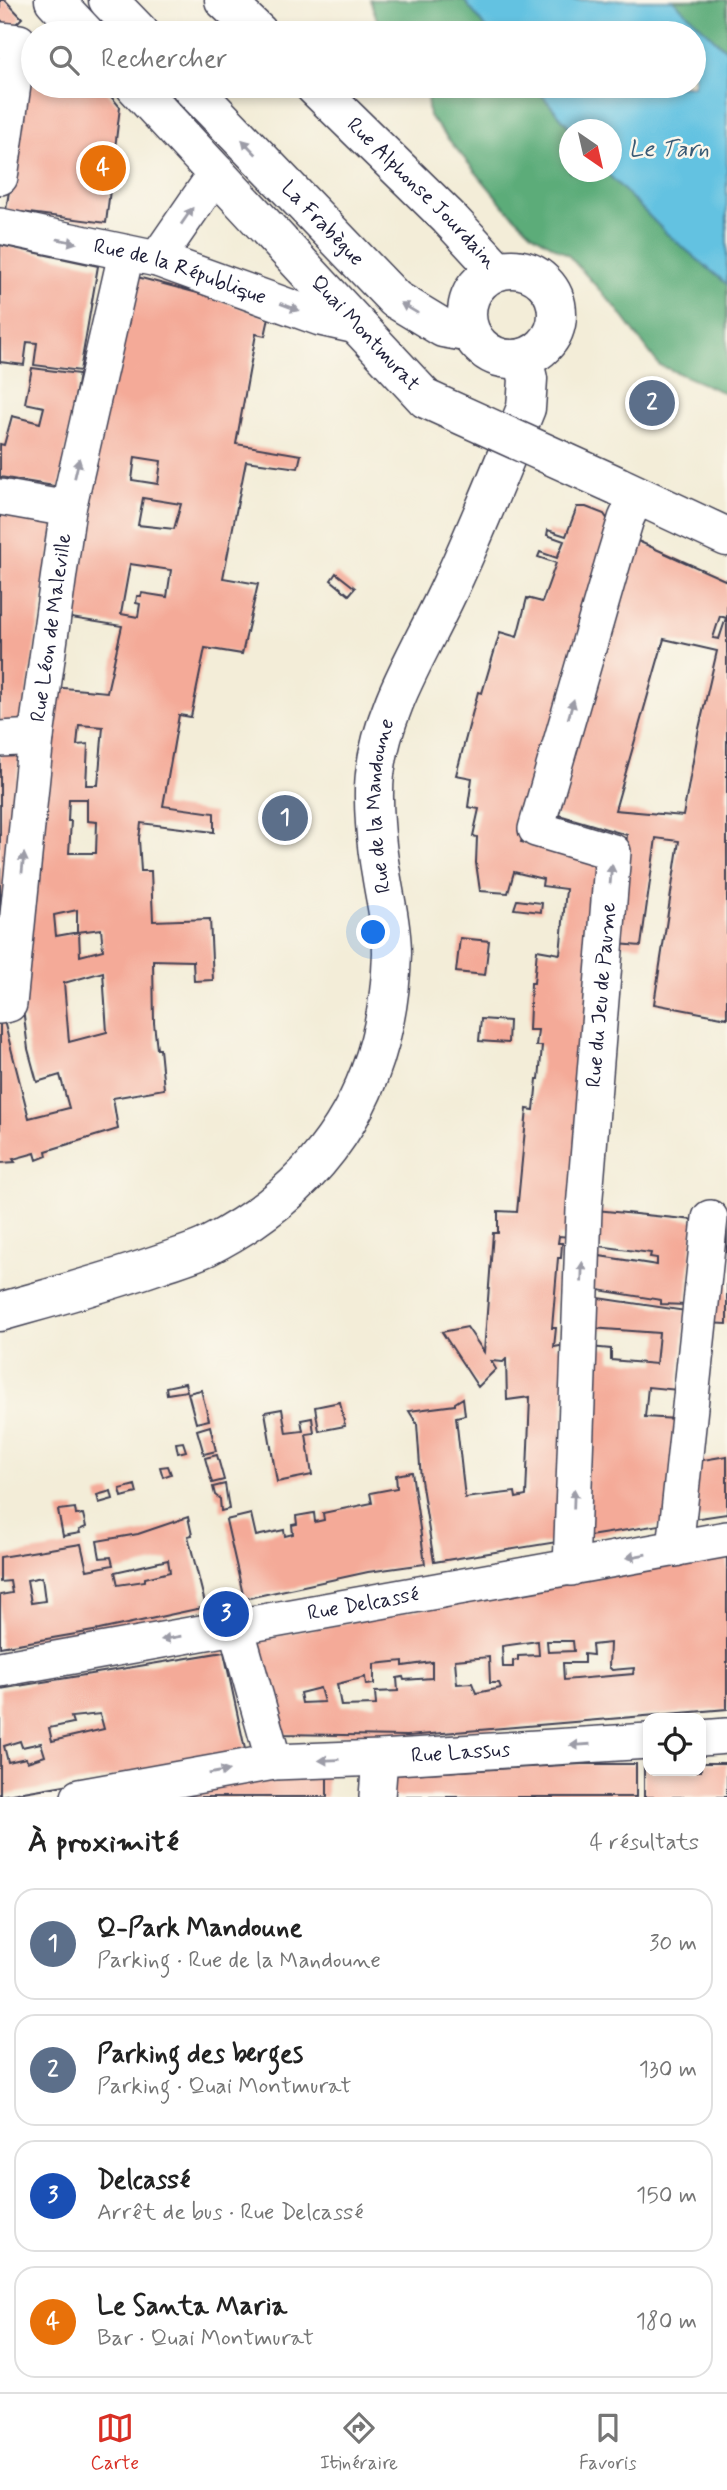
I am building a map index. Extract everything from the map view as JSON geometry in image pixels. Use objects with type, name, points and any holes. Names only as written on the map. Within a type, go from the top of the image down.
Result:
[{"type":"main road","points":[[54,0],[74,21]]},
{"type":"main road","points":[[108,0],[128,21]]},
{"type":"main road","points":[[224,0],[246,21]]},
{"type":"main road","name":"Quai Montmurat","points":[[146,98],[426,399],[727,537]]},
{"type":"main road","name":"La Frabègue","points":[[202,98],[395,299],[443,328],[471,333]]},
{"type":"main road","name":"Rue Alphonse Jourdain","points":[[326,98],[498,271]]},
{"type":"main road","points":[[514,269],[540,278],[556,301],[558,315],[548,342],[537,352],[523,358],[495,356],[483,348],[471,333],[467,319],[468,304],[474,290],[484,279],[498,271],[514,269]]},
{"type":"main road","name":"Rue de la Mandoune","points":[[0,1312],[107,1282],[203,1248],[253,1220],[280,1199],[315,1165],[344,1128],[361,1097],[379,1050],[391,991],[391,922],[380,871],[376,818],[375,775],[382,743],[391,709],[452,585],[526,408],[528,379],[523,358]]},
{"type":"street","points":[[0,40],[19,43],[0,177]]},
{"type":"street","points":[[141,256],[217,172]]},
{"type":"street","name":"Rue de la République","points":[[0,226],[141,256],[320,318],[356,326]]},
{"type":"street","name":"Rue Léon de Maleville","points":[[4,1005],[36,737],[68,509],[141,256]]},
{"type":"street","name":"Rue du Jeu de Paume","points":[[571,1568],[584,1209],[613,852],[536,829],[626,519],[628,491]]},
{"type":"street","points":[[0,497],[68,509]]},
{"type":"street","points":[[0,739],[36,737]]},
{"type":"street","points":[[675,1549],[710,1218]]},
{"type":"street","name":"Rue Delcassé","points":[[0,1669],[727,1539]]},
{"type":"street","points":[[236,1627],[274,1762]]},
{"type":"street","points":[[706,1738],[727,1736]]},
{"type":"street","name":"Rue Lassus","points":[[79,1797],[274,1762],[643,1741]]},
{"type":"street","points":[[377,1797],[380,1758]]},
{"type":"green space","points":[[370,0],[464,0],[481,21],[378,21]]},
{"type":"green space","points":[[673,0],[727,0],[727,51],[706,31],[706,21],[695,21]]},
{"type":"green space","points":[[427,98],[544,98],[562,119],[559,119],[559,182],[616,182],[666,233],[727,284],[727,394],[659,365],[617,309],[568,255],[533,234],[504,206],[429,116]]},
{"type":"water","name":"Le Tarn","points":[[464,0],[673,0],[695,21],[481,21]]},
{"type":"water","name":"Le Tarn","points":[[706,31],[727,51],[727,284],[666,233],[616,182],[622,182],[622,119],[562,119],[544,98],[706,98]]},
{"type":"building","points":[[0,0],[5,0],[22,18],[10,30],[0,19]]},
{"type":"building","points":[[24,98],[112,98],[120,107],[106,223],[6,210]]},
{"type":"building","points":[[0,245],[98,266],[80,371],[34,365],[37,343],[27,342],[24,365],[0,362]]},
{"type":"building","points":[[126,274],[209,296],[269,318],[265,336],[256,334],[236,444],[301,455],[298,468],[246,461],[223,578],[258,584],[242,654],[205,648],[191,717],[179,715],[163,806],[214,813],[214,832],[141,823],[139,839],[141,871],[151,871],[153,921],[210,919],[213,980],[194,981],[193,961],[153,960],[154,1023],[164,1089],[113,1098],[118,1129],[46,1151],[47,1156],[37,1160],[35,1153],[13,1159],[15,1162],[0,1163],[0,1022],[4,1021],[29,1118],[69,1108],[60,1075],[37,1082],[28,1049],[21,992],[53,687],[107,692],[122,626],[65,617]],"holes":[[[135,457],[161,461],[158,484],[132,480]],[[143,498],[181,504],[174,529],[138,525]],[[130,564],[171,570],[167,597],[142,593],[137,596],[136,603],[140,604],[138,617],[121,614]],[[79,725],[103,727],[98,785],[86,785],[88,744],[77,745]],[[69,799],[87,799],[87,821],[97,822],[96,853],[69,853],[71,821],[68,821]],[[77,910],[77,932],[101,929],[103,950],[80,956],[79,932],[56,936],[54,915]],[[103,972],[107,1032],[69,1042],[64,983]]]},
{"type":"building","points":[[32,368],[79,374],[60,487],[0,477],[0,444],[4,445],[12,416],[40,423],[44,407],[25,403]]},
{"type":"building","points":[[577,507],[586,507],[604,514],[610,523],[521,842],[603,860],[570,1237],[559,1236],[558,1243],[562,1243],[561,1258],[558,1258],[552,1328],[556,1328],[554,1347],[566,1345],[557,1542],[434,1562],[421,1480],[417,1424],[409,1411],[455,1405],[463,1398],[465,1415],[456,1417],[465,1498],[515,1492],[516,1498],[526,1496],[530,1397],[507,1400],[506,1359],[503,1362],[491,1361],[496,1369],[478,1387],[442,1332],[467,1327],[484,1352],[493,1233],[498,1233],[498,1211],[517,1212],[527,1109],[534,1110],[539,1079],[542,1046],[536,1046],[538,1030],[529,1030],[531,983],[534,983],[537,950],[560,954],[566,889],[542,886],[543,879],[514,872],[508,893],[480,891],[476,863],[477,837],[473,836],[479,809],[468,807],[472,778],[456,775],[478,692],[482,693],[500,632],[517,637],[527,598],[542,602],[556,563],[538,557],[540,552],[557,558],[564,541],[547,535],[548,530],[566,536]]},
{"type":"building","points":[[0,508],[56,517],[23,718],[2,727],[0,727]]},
{"type":"building","points":[[629,537],[727,581],[727,1018],[654,1004],[679,841],[656,838],[641,946],[618,944],[627,835],[552,813]],"holes":[[[720,616],[726,618],[719,639],[713,638]],[[664,639],[717,651],[683,816],[615,810]]]},
{"type":"building","points":[[336,573],[355,588],[349,595],[331,580]]},
{"type":"building","points":[[20,750],[0,938],[0,752]]},
{"type":"building","points":[[517,900],[542,903],[541,912],[514,909]]},
{"type":"building","points":[[460,938],[489,941],[485,975],[456,972]]},
{"type":"building","points":[[481,1019],[509,1021],[508,1043],[479,1041]]},
{"type":"building","points":[[596,1210],[694,1220],[686,1305],[661,1304],[661,1300],[592,1289],[593,1255],[657,1265],[657,1258],[650,1257],[651,1253],[591,1245]]},
{"type":"building","points":[[717,1222],[727,1224],[727,1324],[705,1323]]},
{"type":"building","points":[[592,1297],[686,1311],[678,1390],[648,1387],[645,1417],[676,1419],[666,1524],[583,1537],[590,1347],[611,1349],[611,1360],[656,1364],[659,1333],[591,1328]]},
{"type":"building","points":[[185,1383],[187,1391],[167,1394],[166,1387]]},
{"type":"building","points":[[201,1390],[209,1420],[196,1423],[188,1393]]},
{"type":"building","points":[[340,1402],[345,1426],[319,1431],[315,1407]]},
{"type":"building","points":[[282,1409],[286,1433],[303,1431],[301,1420],[312,1418],[314,1433],[306,1434],[312,1475],[277,1482],[265,1412]]},
{"type":"building","points":[[210,1426],[216,1451],[204,1454],[197,1430]]},
{"type":"building","points":[[183,1442],[186,1451],[178,1453],[176,1443]]},
{"type":"building","points":[[217,1455],[224,1480],[212,1483],[205,1458]]},
{"type":"building","points":[[727,1456],[727,1514],[686,1520],[691,1462]]},
{"type":"building","points":[[168,1466],[171,1474],[163,1477],[160,1467]]},
{"type":"building","points":[[412,1472],[425,1564],[368,1572],[244,1599],[226,1520],[251,1514],[256,1536],[284,1530],[285,1536],[293,1534],[292,1525],[297,1524],[296,1516],[314,1513],[315,1522],[324,1520],[323,1513],[372,1503],[370,1493],[397,1488],[396,1475]]},
{"type":"building","points":[[225,1484],[229,1509],[221,1511],[220,1499],[215,1495],[213,1487]]},
{"type":"building","points":[[135,1485],[137,1493],[122,1497],[120,1489]]},
{"type":"building","points":[[111,1491],[113,1499],[99,1503],[97,1495]]},
{"type":"building","points":[[75,1508],[76,1515],[83,1514],[86,1527],[79,1530],[80,1533],[63,1536],[58,1510]]},
{"type":"building","points":[[188,1517],[192,1535],[188,1536],[206,1607],[99,1630],[0,1647],[0,1595],[12,1593],[10,1581],[0,1582],[0,1557],[81,1544],[87,1570],[113,1565],[111,1557],[100,1558],[97,1541],[138,1534]],"holes":[[[168,1560],[170,1572],[145,1578],[145,1581],[118,1585],[115,1572]],[[42,1577],[45,1601],[31,1603],[27,1580]]]},
{"type":"building","points":[[727,1554],[727,1709],[643,1713],[643,1716],[407,1736],[279,1734],[255,1639]],"holes":[[[538,1641],[539,1655],[518,1656],[518,1660],[513,1661],[513,1667],[503,1667],[502,1646]],[[547,1641],[573,1641],[574,1651],[548,1652]],[[610,1643],[609,1667],[612,1670],[634,1668],[633,1674],[564,1680],[563,1663],[584,1663],[584,1654],[593,1655],[592,1645]],[[489,1657],[490,1683],[499,1683],[501,1688],[476,1693],[472,1683],[457,1684],[455,1660]],[[403,1661],[403,1666],[432,1662],[432,1678],[397,1678],[398,1691],[375,1692],[376,1705],[341,1706],[337,1684],[365,1677],[366,1685],[374,1684],[374,1664]],[[320,1688],[324,1702],[302,1703],[300,1693]]]},
{"type":"building","points":[[224,1652],[246,1754],[0,1796],[0,1689]],"holes":[[[100,1714],[104,1729],[52,1741],[49,1728],[73,1723],[71,1717]],[[20,1741],[22,1747],[41,1743],[45,1756],[27,1762],[26,1758],[8,1762],[4,1746]]]},
{"type":"building","points":[[706,1763],[727,1763],[727,1797],[644,1797],[644,1776],[706,1776]]},
{"type":"building","points":[[581,1764],[636,1764],[636,1797],[387,1797],[390,1775]]},
{"type":"building","points":[[327,1769],[327,1797],[115,1797]]},
{"type":"place","name":"Le Santa Maria","points":[[103,168]]},
{"type":"place","name":"Parking des berges","points":[[652,403]]},
{"type":"place","name":"Q-Park Mandoune","points":[[285,818]]},
{"type":"place","name":"Delcassé","points":[[226,1614]]}]
